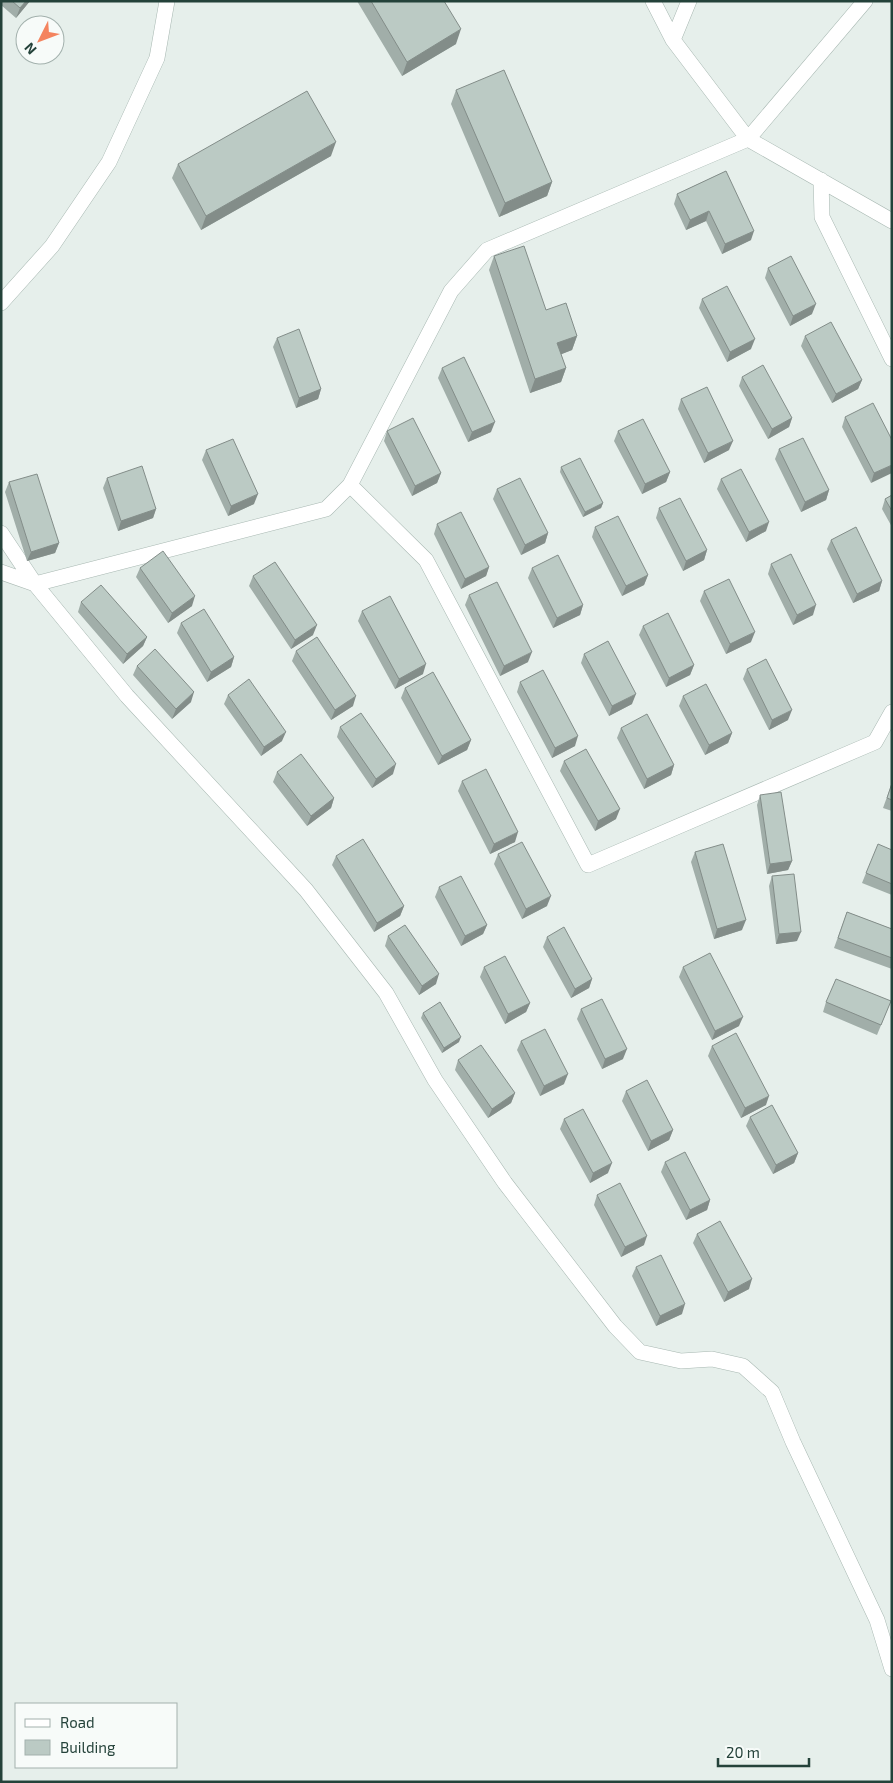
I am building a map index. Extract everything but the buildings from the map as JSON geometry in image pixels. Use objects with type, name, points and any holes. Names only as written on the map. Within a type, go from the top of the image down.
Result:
[{"type":"street","points":[[1,303],[52,246],[110,162],[157,58],[166,1]]},
{"type":"street","points":[[653,1],[673,40],[748,139],[892,221]]},
{"type":"street","points":[[673,40],[689,1]]},
{"type":"street","points":[[1,572],[35,584],[326,509],[350,485],[451,292],[488,250],[748,139],[865,1]]},
{"type":"street","points":[[821,180],[822,217],[892,359]]},
{"type":"street","points":[[350,485],[426,560],[588,865],[875,742],[892,712]]},
{"type":"street","points":[[1,533],[35,584],[127,696],[306,890],[386,993],[435,1080],[505,1183],[615,1326],[640,1352],[681,1361],[712,1358],[743,1366],[772,1392],[797,1450],[878,1620],[892,1669]]}]
